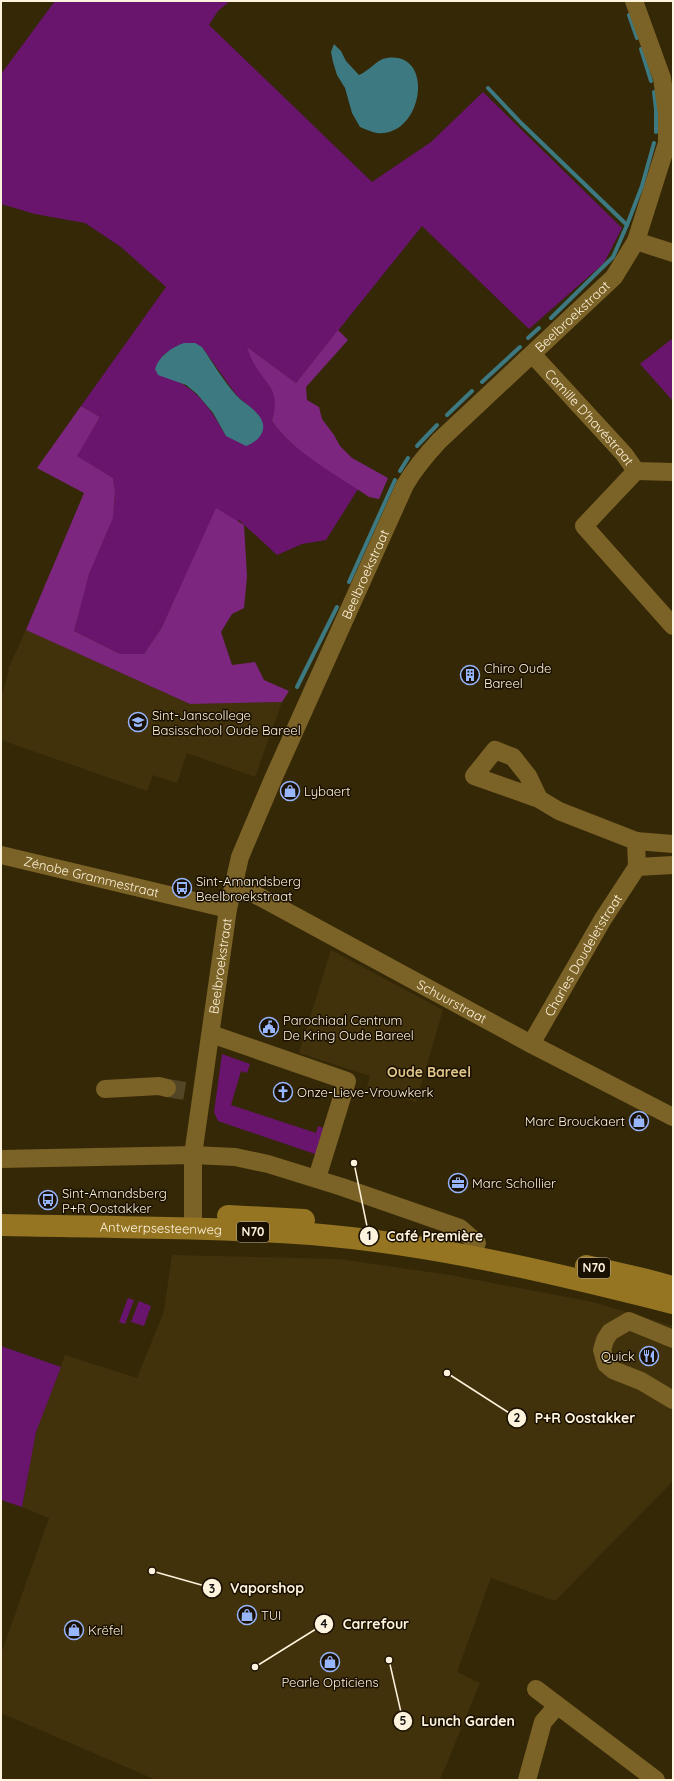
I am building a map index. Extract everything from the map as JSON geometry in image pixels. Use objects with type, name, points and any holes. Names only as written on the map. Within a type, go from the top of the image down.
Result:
[{"type":"main road","name":"Antwerpsesteenweg","points":[[1,1211],[193,1222],[312,1234],[430,1249],[518,1266],[673,1303]]},
{"type":"main road","name":"Antwerpsesteenweg","points":[[1,1225],[193,1222],[271,1217],[341,1224],[477,1243],[673,1287]]},
{"type":"street","name":"Beelbroekstraat","points":[[193,1222],[193,1155],[197,1092],[211,1034],[228,909],[240,857],[273,779],[405,485],[424,456],[533,355],[614,276],[636,241],[667,143],[667,114],[662,78],[634,1]]},
{"type":"street","points":[[636,241],[673,253]]},
{"type":"street","name":"Camille D'havéstraat","points":[[533,355],[624,454],[636,471],[673,472]]},
{"type":"street","points":[[636,471],[584,526],[673,626]]},
{"type":"street","points":[[538,799],[559,811],[636,841],[673,844]]},
{"type":"street","points":[[636,841],[637,867],[673,865]]},
{"type":"street","name":"Zénobe Grammestraat","points":[[1,855],[228,909]]},
{"type":"street","name":"Charles Doudeletstraat","points":[[531,1044],[604,919],[637,867]]},
{"type":"street","name":"Schuurstraat","points":[[234,883],[531,1044],[673,1117]]},
{"type":"street","points":[[211,1034],[347,1081],[317,1178]]},
{"type":"street","points":[[105,1089],[159,1086],[167,1088]]},
{"type":"street","name":"Antwerpsesteenweg","points":[[1,1159],[193,1155],[235,1157],[268,1164],[317,1178],[460,1228],[477,1243]]},
{"type":"street","points":[[671,1399],[641,1381],[613,1370],[606,1364],[602,1350],[610,1332],[629,1321],[673,1339]]},
{"type":"street","points":[[536,1689],[656,1780]]},
{"type":"street","points":[[527,1780],[543,1722],[557,1706]]},
{"type":"shaded area","points":[[55,1],[230,1],[218,11],[209,25],[372,182],[431,142],[483,92],[622,228],[604,263],[529,329],[422,226],[296,383],[248,348],[275,395],[275,410],[272,421],[280,432],[301,450],[358,489],[326,540],[302,544],[277,555],[239,520],[184,580],[162,627],[144,654],[120,654],[74,631],[89,574],[112,518],[115,493],[113,478],[76,456],[100,417],[81,406],[166,287],[121,247],[85,223],[35,214],[1,204],[1,74]],"holes":[[[177,346],[202,347],[237,396],[259,415],[226,436],[216,419],[198,396],[183,384],[174,380],[162,356]]]},
{"type":"shaded area","points":[[338,330],[348,340],[306,387],[307,400],[319,407],[322,419],[340,446],[352,458],[388,478],[379,499],[369,497],[317,463],[281,433],[272,421],[275,401],[274,394],[253,362],[247,347],[296,383]]},
{"type":"shaded area","points":[[673,338],[673,401],[640,364]]},
{"type":"shaded area","points":[[81,406],[100,417],[77,456],[113,478],[115,492],[113,518],[89,574],[74,631],[120,654],[144,654],[162,627],[216,508],[244,525],[247,576],[244,608],[232,614],[221,632],[232,665],[255,662],[264,680],[289,691],[282,702],[190,704],[26,630],[84,493],[37,468]]},
{"type":"shaded area","name":"Sint-Janscollege Basisschool Oude Bareel","points":[[26,630],[190,704],[282,702],[255,777],[187,753],[177,783],[153,775],[147,791],[1,740],[1,698],[9,670],[8,669]]},
{"type":"shaded area","points":[[331,950],[443,1010],[416,1102],[367,1088],[370,1076],[299,1053]]},
{"type":"shaded area","points":[[222,1054],[250,1064],[247,1073],[241,1071],[231,1105],[316,1133],[318,1126],[326,1129],[318,1155],[218,1121],[214,1112]]},
{"type":"shaded area","points":[[172,1255],[339,1259],[450,1275],[593,1302],[673,1326],[673,1481],[555,1601],[491,1578],[457,1672],[480,1683],[440,1780],[156,1780],[1,1713],[1,1654],[49,1518],[22,1507],[36,1432],[65,1355],[137,1378],[164,1311]]},
{"type":"shaded area","points":[[128,1298],[134,1300],[125,1324],[119,1322]]},
{"type":"shaded area","points":[[139,1301],[151,1306],[144,1326],[131,1322]]},
{"type":"shaded area","points":[[1,1346],[61,1367],[36,1432],[22,1507],[1,1500]]},
{"type":"water","points":[[334,44],[341,51],[346,61],[359,75],[383,59],[387,58],[403,59],[413,67],[417,80],[418,95],[413,110],[405,122],[393,131],[377,133],[360,127],[352,113],[345,88],[337,75],[331,52]]},
{"type":"water","points":[[184,343],[195,343],[202,347],[231,389],[260,417],[263,425],[262,433],[257,440],[250,445],[246,446],[226,436],[213,413],[197,394],[186,385],[158,375],[155,369],[163,356],[175,347]]},
{"type":"waterway","points":[[629,15],[637,38]]},
{"type":"waterway","points":[[641,49],[651,81]]},
{"type":"waterway","points":[[488,88],[521,123],[627,225],[613,257],[551,318]]},
{"type":"waterway","points":[[654,92],[656,132]]},
{"type":"waterway","points":[[627,225],[642,186],[654,143]]},
{"type":"waterway","points":[[528,338],[539,328]]},
{"type":"waterway","points":[[482,382],[520,347]]},
{"type":"waterway","points":[[447,415],[472,391]]},
{"type":"waterway","points":[[417,446],[437,425]]},
{"type":"waterway","points":[[400,471],[408,458]]},
{"type":"waterway","points":[[349,582],[395,480]]},
{"type":"waterway","points":[[297,687],[337,607]]},
{"type":"tunnel","points":[[167,1088],[191,1092]]},
{"type":"place","name":"Chiro Oude Bareel","points":[[470,675]]},
{"type":"place","name":"Sint-Janscollege Basisschool Oude Bareel","points":[[138,722]]},
{"type":"place","name":"Lybaert","points":[[290,791]]},
{"type":"place","name":"Sint-Amandsberg Beelbroekstraat","points":[[182,888]]},
{"type":"place","name":"Parochiaal Centrum De Kring Oude Bareel","points":[[269,1027]]},
{"type":"place","name":"Onze-Lieve-Vrouwkerk","points":[[283,1092]]},
{"type":"place","name":"Marc Brouckaert","points":[[639,1121]]},
{"type":"place","name":"Café Première","points":[[354,1163]]},
{"type":"place","name":"Marc Schollier","points":[[458,1183]]},
{"type":"place","name":"Sint-Amandsberg P+R Oostakker","points":[[48,1200]]},
{"type":"place","name":"Quick","points":[[649,1356]]},
{"type":"place","name":"P+R Oostakker","points":[[447,1373]]},
{"type":"place","name":"Vaporshop","points":[[152,1571]]},
{"type":"place","name":"TUI","points":[[247,1615]]},
{"type":"place","name":"Krëfel","points":[[74,1630]]},
{"type":"place","name":"Lunch Garden","points":[[389,1660]]},
{"type":"place","name":"Pearle Opticiens","points":[[330,1662]]},
{"type":"place","name":"Carrefour","points":[[255,1667]]},
{"type":"district","name":"Oude Bareel","points":[[429,1072]]}]
